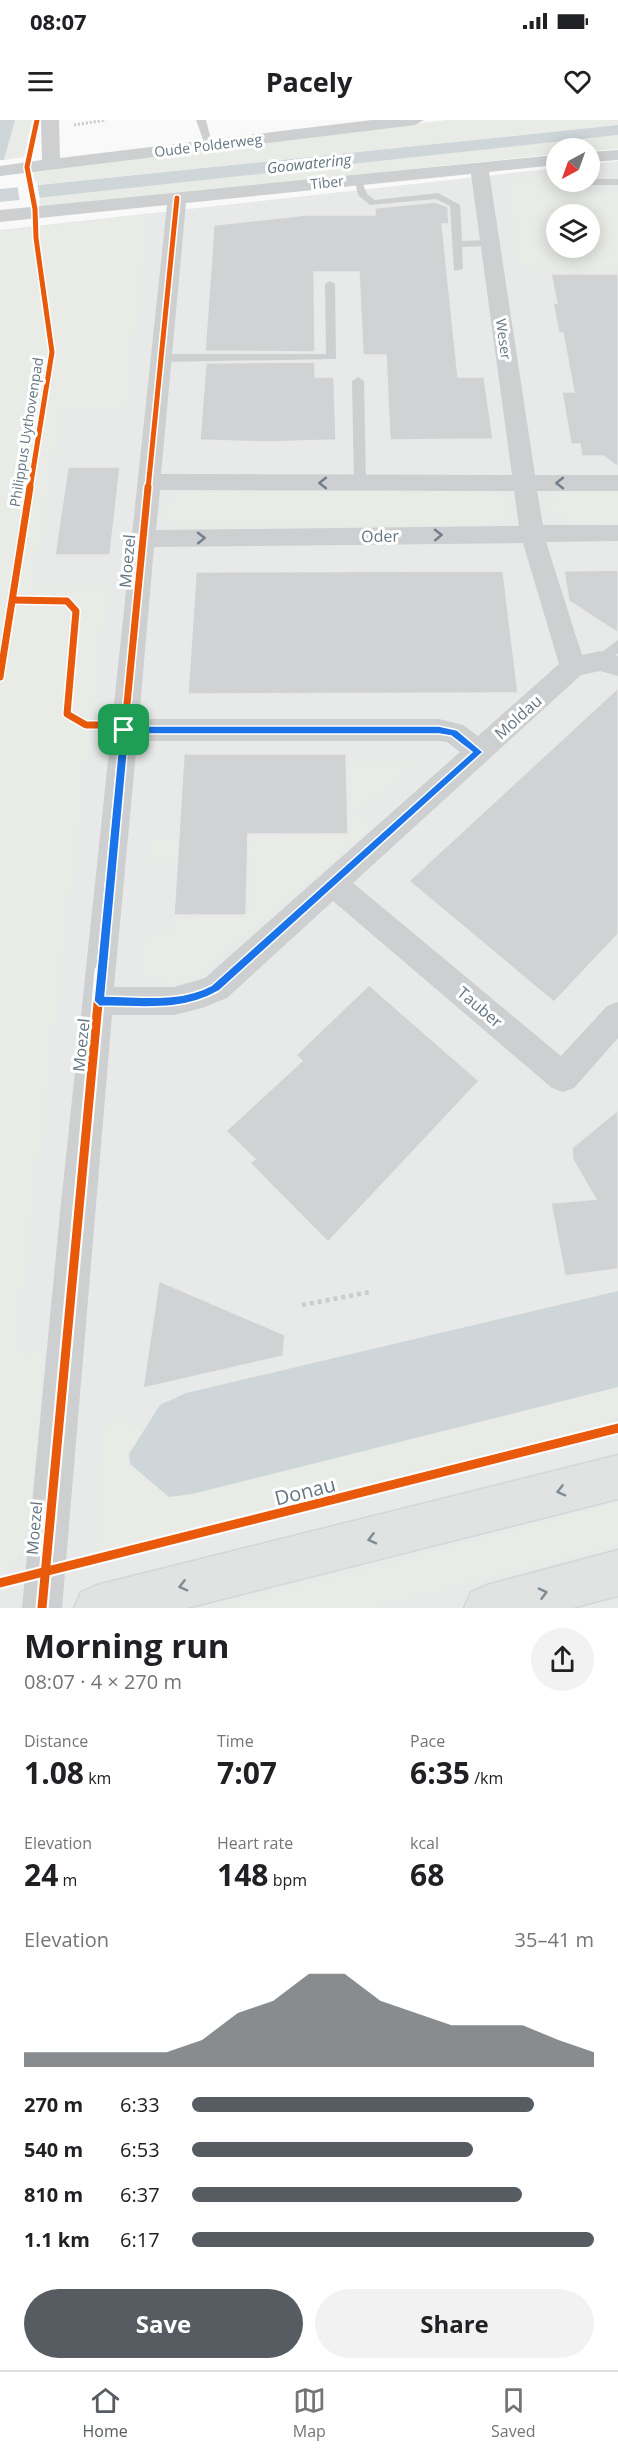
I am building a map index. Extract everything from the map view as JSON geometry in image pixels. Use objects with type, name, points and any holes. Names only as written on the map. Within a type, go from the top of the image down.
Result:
[{"type":"main road","points":[[98,1608],[618,1477]]},
{"type":"main road","points":[[487,1608],[618,1573]]},
{"type":"street","name":"Oude Polderweg","points":[[0,171],[416,120]]},
{"type":"street","points":[[50,123],[51,164]]},
{"type":"street","points":[[600,156],[618,155]]},
{"type":"street","name":"Tiber","points":[[0,216],[546,161]]},
{"type":"street","name":"Weser","points":[[479,167],[530,522]]},
{"type":"street","name":"Moezel","points":[[42,1608],[142,539],[177,198]]},
{"type":"street","name":"Tiber","points":[[0,224],[36,222],[98,207]]},
{"type":"street","points":[[148,482],[618,483]]},
{"type":"street","points":[[530,522],[573,667],[612,657]]},
{"type":"street","name":"Oder","points":[[142,539],[530,522],[618,533]]},
{"type":"street","name":"Moldau","points":[[99,1001],[176,1002],[198,998],[216,988],[573,667]]},
{"type":"street","points":[[124,730],[439,730],[454,733],[479,752]]},
{"type":"street","name":"Tauber","points":[[333,884],[563,1077],[618,1016]]},
{"type":"lane","points":[[201,120],[210,145]]},
{"type":"lane","points":[[357,179],[363,195],[373,203],[438,196],[455,205],[458,269]]},
{"type":"lane","points":[[600,182],[618,182]]},
{"type":"lane","points":[[457,244],[490,243]]},
{"type":"lane","points":[[161,358],[332,357],[330,284]]},
{"type":"lane","points":[[358,381],[360,483]]},
{"type":"path","points":[[50,123],[96,123],[106,120]]},
{"type":"path","points":[[302,1305],[370,1292]]},
{"type":"shaded area","points":[[15,120],[32,120],[24,157],[4,160]]},
{"type":"shaded area","points":[[447,120],[618,120],[618,125],[36,185],[33,171]]},
{"type":"shaded area","points":[[618,135],[618,149],[600,150],[600,138],[590,138]]},
{"type":"shaded area","points":[[546,143],[546,155],[40,208],[39,197]]},
{"type":"shaded area","points":[[618,161],[618,1608],[0,1608],[0,230],[546,169],[546,192],[600,192],[600,163]]},
{"type":"shaded area","points":[[546,177],[546,192],[618,193],[618,269],[520,269],[507,179]]},
{"type":"shaded area","points":[[145,215],[149,218],[126,409],[62,409],[33,587],[108,587],[15,1352],[42,1353],[37,1474],[25,1541],[14,1564],[0,1575],[0,232]]},
{"type":"shaded area","points":[[565,490],[618,490],[618,523],[590,524],[564,519],[550,507],[554,496]]},
{"type":"shaded area","points":[[487,491],[507,501],[511,513],[500,521],[486,525],[183,526],[170,520],[164,508],[171,498],[184,492]]},
{"type":"shaded area","points":[[351,762],[414,763],[355,814],[372,827],[197,977],[168,984],[140,972],[145,936],[169,935],[170,919],[249,917],[250,860],[227,859],[229,837],[350,835]]},
{"type":"shaded area","points":[[152,838],[201,838],[199,862],[150,862]]},
{"type":"shaded area","points":[[618,1387],[618,1418],[97,1551],[106,1413],[143,1432],[129,1454],[130,1464],[192,1494]]},
{"type":"shaded area","points":[[618,1503],[618,1544],[373,1608],[215,1608]]},
{"type":"water","points":[[0,120],[15,120],[4,160],[0,160]]},
{"type":"water","name":"Goowatering","points":[[618,125],[618,135],[590,138],[546,138],[546,143],[0,202],[0,189]]},
{"type":"water","points":[[618,1291],[618,1387],[192,1494],[169,1497],[130,1464],[129,1454],[160,1405],[186,1393]]},
{"type":"pier","points":[[37,182],[40,200],[20,202],[17,184]]},
{"type":"building","points":[[436,202],[448,207],[449,224],[442,224],[458,377],[484,377],[493,439],[390,440],[386,355],[363,355],[359,272],[314,272],[315,352],[205,351],[214,225],[306,215],[375,215],[375,208]]},
{"type":"building","points":[[551,274],[618,274],[618,467],[603,456],[582,456],[580,444],[571,444],[562,392],[574,392],[563,333],[559,333],[553,303],[557,303]]},
{"type":"building","points":[[315,362],[315,377],[334,377],[336,440],[268,442],[200,440],[206,363]]},
{"type":"building","points":[[68,467],[120,467],[110,555],[55,555]]},
{"type":"building","points":[[618,570],[618,633],[569,601],[564,571]]},
{"type":"building","points":[[503,571],[518,693],[188,694],[196,572]]},
{"type":"building","points":[[618,688],[618,934],[554,1002],[409,881]]},
{"type":"building","points":[[184,754],[346,754],[348,834],[248,834],[246,915],[174,915]]},
{"type":"building","points":[[369,985],[479,1081],[328,1242],[250,1163],[255,1159],[226,1131],[302,1061],[296,1055]]},
{"type":"building","points":[[618,1110],[618,1269],[565,1276],[551,1203],[596,1199],[573,1160],[572,1148]]},
{"type":"building","points":[[159,1281],[285,1335],[283,1356],[143,1388]]},
{"type":"cycle path","name":"Philippus Uythovenpad","points":[[0,677],[52,352],[36,238],[35,209],[27,167],[37,120]]},
{"type":"cycle path","points":[[42,1608],[77,1213],[177,198]]},
{"type":"cycle path","points":[[13,600],[67,601],[76,611],[67,714],[78,723],[86,725],[125,725]]},
{"type":"cycle path","name":"Donau","points":[[0,1583],[618,1428]]},
{"type":"route","points":[[124,730],[439,730],[454,733],[479,752],[216,988],[198,998],[176,1002],[99,1001],[124,730]]}]
